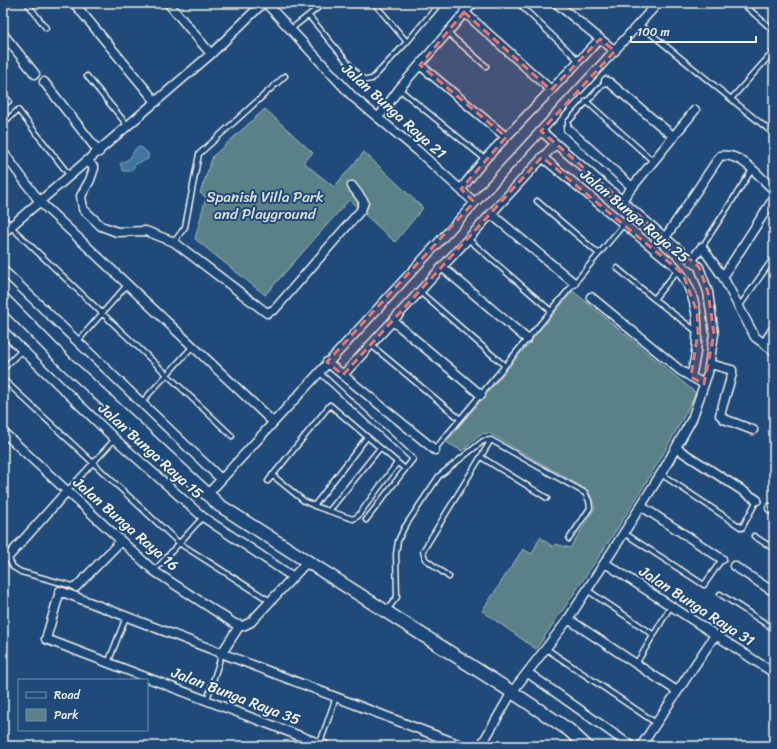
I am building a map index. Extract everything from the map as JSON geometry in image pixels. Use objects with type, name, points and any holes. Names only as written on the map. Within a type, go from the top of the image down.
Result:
[{"type":"street","points":[[74,3],[156,102]]},
{"type":"street","points":[[168,3],[211,54]]},
{"type":"street","points":[[3,233],[99,152],[211,54],[263,3]]},
{"type":"street","name":"Jalan Bunga Raya 21","points":[[266,3],[353,97],[461,189],[474,202]]},
{"type":"street","points":[[378,118],[399,89],[472,3]]},
{"type":"street","points":[[556,3],[615,50]]},
{"type":"street","points":[[207,495],[658,3]]},
{"type":"street","points":[[464,12],[551,90]]},
{"type":"street","points":[[3,34],[35,74]]},
{"type":"street","points":[[461,189],[485,159],[600,38]]},
{"type":"street","points":[[420,65],[506,137]]},
{"type":"street","points":[[606,81],[610,82],[674,137]]},
{"type":"street","points":[[44,82],[99,152]]},
{"type":"street","points":[[621,201],[696,110]]},
{"type":"street","points":[[568,129],[632,186]]},
{"type":"street","points":[[481,746],[512,692],[568,619],[624,533],[676,448],[692,419],[704,384],[710,364],[714,334],[708,292],[699,267],[541,131]]},
{"type":"street","points":[[343,375],[555,144]]},
{"type":"street","points":[[3,152],[40,202],[273,422]]},
{"type":"street","points":[[665,238],[720,156],[728,155],[738,158],[774,190]]},
{"type":"street","name":"Jalan Bunga Raya 25","points":[[542,157],[683,274],[697,312],[697,352],[691,377]]},
{"type":"street","points":[[88,161],[94,168],[90,180],[80,196],[83,209],[88,215],[110,231],[146,231],[174,242],[267,312],[275,309],[361,210],[364,202],[352,186]]},
{"type":"street","points":[[723,277],[774,198]]},
{"type":"street","points":[[491,214],[574,283]]},
{"type":"street","points":[[692,261],[702,247],[723,277],[755,337],[774,351]]},
{"type":"street","points":[[442,267],[528,339]]},
{"type":"street","points":[[3,270],[76,342],[221,479]]},
{"type":"street","points":[[591,297],[681,371],[704,384]]},
{"type":"street","points":[[3,299],[64,361],[219,505],[512,692],[569,730],[586,746]]},
{"type":"street","points":[[393,321],[480,395]]},
{"type":"street","points":[[764,344],[774,328]]},
{"type":"street","name":"Jalan Bunga Raya 15","points":[[3,331],[115,439],[203,517],[293,577]]},
{"type":"street","points":[[328,362],[434,450]]},
{"type":"street","points":[[710,364],[732,370],[720,415],[724,419],[753,430]]},
{"type":"street","name":"Jalan Bunga Raya 16","points":[[3,432],[154,571],[219,615],[240,626]]},
{"type":"street","points":[[676,448],[757,500]]},
{"type":"street","points":[[8,557],[67,491]]},
{"type":"street","points":[[641,506],[722,559]]},
{"type":"street","points":[[76,587],[121,541]]},
{"type":"street","points":[[222,653],[240,626],[251,622],[307,562]]},
{"type":"street","name":"Jalan Bunga Raya 31","points":[[605,563],[774,673]]},
{"type":"street","points":[[734,566],[774,592]]},
{"type":"street","name":"Jalan Bunga Raya 35","points":[[126,617],[60,591],[46,639],[323,745]]},
{"type":"street","points":[[126,617],[336,696],[463,746]]},
{"type":"street","points":[[568,619],[677,691]]},
{"type":"street","points":[[641,746],[715,634]]},
{"type":"street","points":[[528,673],[631,746]]},
{"type":"lane","points":[[27,3],[46,28]]},
{"type":"lane","points":[[291,29],[324,3]]},
{"type":"lane","points":[[374,3],[407,42]]},
{"type":"lane","points":[[309,16],[359,76],[366,80],[372,79],[407,42],[440,3]]},
{"type":"lane","points":[[518,3],[579,60]]},
{"type":"lane","points":[[742,3],[774,31]]},
{"type":"lane","points":[[639,24],[774,134]]},
{"type":"lane","points":[[448,33],[486,66]]},
{"type":"lane","points":[[731,99],[774,51]]},
{"type":"lane","points":[[87,76],[128,127]]},
{"type":"lane","points":[[174,242],[185,227],[199,154],[285,76]]},
{"type":"lane","points":[[568,129],[568,122],[606,81]]},
{"type":"lane","points":[[399,89],[485,159]]},
{"type":"lane","points":[[3,94],[8,101],[3,105]]},
{"type":"lane","points":[[586,101],[654,161]]},
{"type":"lane","points":[[3,123],[18,110],[70,176]]},
{"type":"lane","points":[[702,247],[752,170]]},
{"type":"lane","points":[[537,201],[599,254]]},
{"type":"lane","points":[[3,217],[11,227],[232,436]]},
{"type":"lane","points":[[434,450],[624,224]]},
{"type":"lane","points":[[468,239],[551,311]]},
{"type":"lane","points":[[739,307],[774,257]]},
{"type":"lane","points":[[617,268],[654,299],[698,332]]},
{"type":"lane","points":[[654,299],[678,269]]},
{"type":"lane","points":[[76,342],[127,285]]},
{"type":"lane","points":[[420,291],[505,366]]},
{"type":"lane","points":[[371,345],[460,419]]},
{"type":"lane","points":[[141,404],[193,346]]},
{"type":"lane","points":[[3,369],[22,350]]},
{"type":"lane","points":[[319,372],[413,459],[366,520]]},
{"type":"lane","points":[[3,379],[179,543],[270,601]]},
{"type":"lane","points":[[268,481],[330,405],[405,470]]},
{"type":"lane","points":[[314,506],[367,437]]},
{"type":"lane","points":[[67,491],[115,439]]},
{"type":"lane","points":[[449,577],[425,559],[423,551],[491,440]]},
{"type":"lane","points":[[386,612],[397,597],[396,554],[398,541],[404,528],[439,476],[471,449],[483,441],[491,440],[586,493],[590,508],[569,540]]},
{"type":"lane","points":[[329,512],[380,448]]},
{"type":"lane","points":[[481,457],[547,498]]},
{"type":"lane","points":[[272,475],[314,506],[353,519],[358,516],[398,463]]},
{"type":"lane","points":[[661,474],[742,528],[757,500]]},
{"type":"lane","points":[[154,571],[203,517]]},
{"type":"lane","points":[[624,533],[704,585],[722,559]]},
{"type":"lane","points":[[754,536],[774,549]]},
{"type":"lane","points":[[8,557],[13,567],[21,572],[76,587]]},
{"type":"lane","points":[[587,590],[654,634]]},
{"type":"lane","points":[[720,594],[774,629]]},
{"type":"lane","points":[[636,665],[671,606]]},
{"type":"lane","points":[[108,663],[126,617]]},
{"type":"lane","points":[[545,648],[656,723]]},
{"type":"lane","points":[[207,700],[222,653]]},
{"type":"lane","points":[[323,745],[336,696]]},
{"type":"highlighted area","points":[[464,12],[551,90],[600,39],[615,51],[541,131],[699,267],[708,292],[714,334],[704,384],[691,377],[698,332],[697,312],[683,274],[542,157],[343,375],[327,362],[474,202],[461,189],[506,137],[420,65]]},
{"type":"green space","name":"Spanish Villa Park and Playground","points":[[265,109],[313,153],[303,162],[334,187],[364,152],[423,208],[395,242],[349,200],[265,295],[195,239],[206,197],[200,193],[213,156]]},
{"type":"green space","points":[[573,291],[696,393],[641,492],[536,649],[482,611],[523,549],[532,554],[540,537],[553,547],[555,544],[570,548],[595,508],[589,491],[489,433],[482,434],[462,451],[446,442]]},
{"type":"water","points":[[141,147],[148,153],[148,159],[136,164],[131,171],[123,171],[120,164],[130,158],[136,148]]}]
